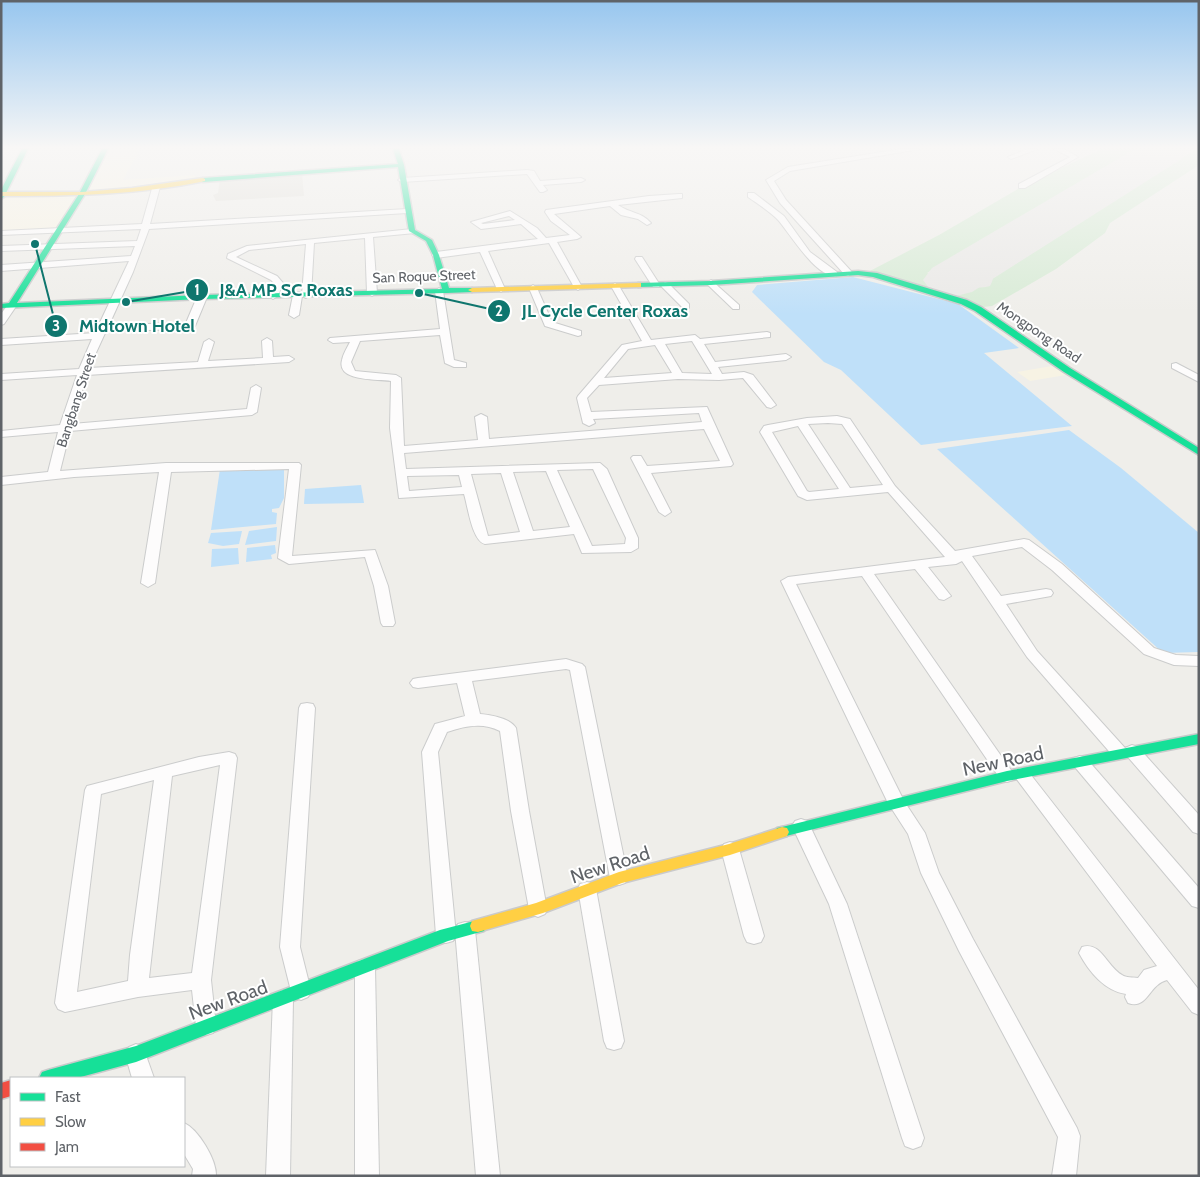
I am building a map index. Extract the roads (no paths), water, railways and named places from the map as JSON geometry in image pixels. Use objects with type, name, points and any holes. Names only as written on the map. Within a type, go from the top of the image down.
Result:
[{"type":"street","points":[[1,322],[7,306],[49,247],[76,204]]},
{"type":"street","name":"Bangbang Street","points":[[53,475],[64,429],[82,372],[100,332],[117,301],[146,227],[152,204]]},
{"type":"street","points":[[407,204],[412,231]]},
{"type":"street","points":[[436,255],[577,237],[554,219],[547,210],[603,204]]},
{"type":"street","points":[[612,204],[624,213],[641,217],[647,223]]},
{"type":"street","points":[[762,204],[781,218],[807,254],[834,274]]},
{"type":"street","points":[[786,204],[848,273]]},
{"type":"street","points":[[1,233],[146,227],[408,211]]},
{"type":"street","points":[[521,222],[549,242],[578,287]]},
{"type":"street","points":[[273,296],[279,283],[274,278],[231,256],[247,248],[412,231],[429,240],[436,255],[443,291],[444,332],[448,361],[462,365]]},
{"type":"street","points":[[368,236],[372,293]]},
{"type":"street","points":[[294,315],[302,295],[310,241]]},
{"type":"street","points":[[1,249],[140,243]]},
{"type":"street","points":[[483,249],[502,289]]},
{"type":"street","points":[[1,268],[134,258]]},
{"type":"street","points":[[639,259],[661,285],[686,306]]},
{"type":"street","name":"San Roque Street","points":[[7,306],[202,297],[711,284],[848,273]]},
{"type":"street","name":"Mongpong Road","points":[[848,273],[874,275],[971,305],[1067,370],[1198,452]]},
{"type":"street","points":[[711,284],[736,307]]},
{"type":"street","points":[[615,286],[653,343],[667,354],[678,376]]},
{"type":"street","points":[[533,288],[548,324],[578,333]]},
{"type":"street","points":[[1,342],[100,332],[190,326],[202,297]]},
{"type":"street","points":[[333,340],[444,332]]},
{"type":"street","points":[[711,365],[755,348],[766,335]]},
{"type":"street","points":[[592,433],[582,398],[625,348],[695,338],[719,377]]},
{"type":"street","points":[[356,339],[346,362],[348,371],[352,374],[396,378],[395,409],[403,495],[468,490]]},
{"type":"street","points":[[267,341],[268,360]]},
{"type":"street","points":[[202,364],[209,342]]},
{"type":"street","points":[[698,342],[755,348],[786,357]]},
{"type":"street","points":[[1,377],[288,359]]},
{"type":"street","points":[[1176,366],[1199,379]]},
{"type":"street","points":[[597,382],[678,376],[719,377],[744,375],[749,377],[771,405]]},
{"type":"street","points":[[1,434],[252,412],[256,388]]},
{"type":"street","points":[[586,416],[703,409],[708,425],[727,464],[644,470]]},
{"type":"street","points":[[481,417],[484,443]]},
{"type":"street","points":[[891,488],[807,496],[802,494],[766,432],[768,428],[802,422],[840,419],[846,421],[891,488],[980,575],[1032,654],[1199,827]]},
{"type":"street","points":[[802,422],[846,491]]},
{"type":"street","points":[[399,450],[708,425]]},
{"type":"street","points":[[637,458],[665,512]]},
{"type":"street","points":[[1,481],[53,475],[166,467],[295,465],[285,558],[289,560],[370,553],[381,586],[388,622]]},
{"type":"street","points":[[402,473],[596,465],[601,469],[632,538],[631,548],[586,550],[550,467]]},
{"type":"street","points":[[148,583],[166,467]]},
{"type":"street","points":[[506,470],[528,536]]},
{"type":"street","points":[[464,471],[482,537],[485,540],[577,530]]},
{"type":"street","points":[[957,554],[1024,543],[1057,567],[1149,651],[1174,660],[1199,662]]},
{"type":"street","points":[[957,554],[956,560],[920,566],[788,581],[897,803],[916,833],[930,873],[966,946],[1069,1136],[1064,1176]]},
{"type":"street","points":[[920,566],[944,596]]},
{"type":"street","points":[[865,571],[1014,775],[1199,1006]]},
{"type":"street","points":[[996,601],[1046,593]]},
{"type":"street","points":[[418,683],[566,664],[577,667],[619,878]]},
{"type":"street","points":[[463,676],[473,718]]},
{"type":"street","points":[[278,1176],[292,995],[290,947],[307,708]]},
{"type":"street","points":[[488,1176],[430,752],[441,728],[473,718],[500,723],[508,728],[520,811],[538,909]]},
{"type":"street","name":"New Road","points":[[52,1077],[136,1054],[456,932],[538,909],[619,878],[730,849],[801,826],[1014,775],[1199,739]]},
{"type":"street","points":[[201,980],[138,988],[65,1003],[93,790],[229,758],[201,980],[206,1026]]},
{"type":"street","points":[[1080,762],[1199,901]]},
{"type":"street","points":[[138,988],[140,954],[164,772]]},
{"type":"street","points":[[801,826],[838,904],[913,1138]]},
{"type":"street","points":[[730,849],[754,936]]},
{"type":"street","points":[[588,889],[614,1041]]},
{"type":"street","points":[[1089,953],[1102,970],[1118,984],[1138,992],[1151,976],[1170,970]]},
{"type":"street","points":[[365,967],[367,1176]]},
{"type":"street","points":[[136,1054],[143,1077]]},
{"type":"street","points":[[185,1136],[205,1167],[204,1176]]},
{"type":"water","points":[[853,277],[958,304],[1019,348],[984,353],[1072,426],[921,445],[841,370],[824,362],[752,292],[757,285]]},
{"type":"water","points":[[1069,430],[1121,468],[1199,533],[1199,652],[1163,653],[937,449]]},
{"type":"water","points":[[220,469],[284,470],[284,498],[279,508],[272,509],[272,512],[277,513],[276,524],[211,530]]},
{"type":"water","points":[[361,485],[364,503],[304,504],[305,489]]},
{"type":"water","points":[[277,527],[276,541],[245,545],[249,531]]},
{"type":"water","points":[[242,531],[239,544],[223,546],[208,543],[211,533]]},
{"type":"water","points":[[275,545],[276,553],[271,555],[272,559],[246,562],[247,548]]},
{"type":"water","points":[[238,548],[239,564],[211,567],[212,549]]},
{"type":"place","name":"Midtown Hotel","points":[[35,244]]},
{"type":"place","name":"JL Cycle Center Roxas","points":[[419,293]]},
{"type":"place","name":"J&A MP SC Roxas","points":[[126,302]]}]
